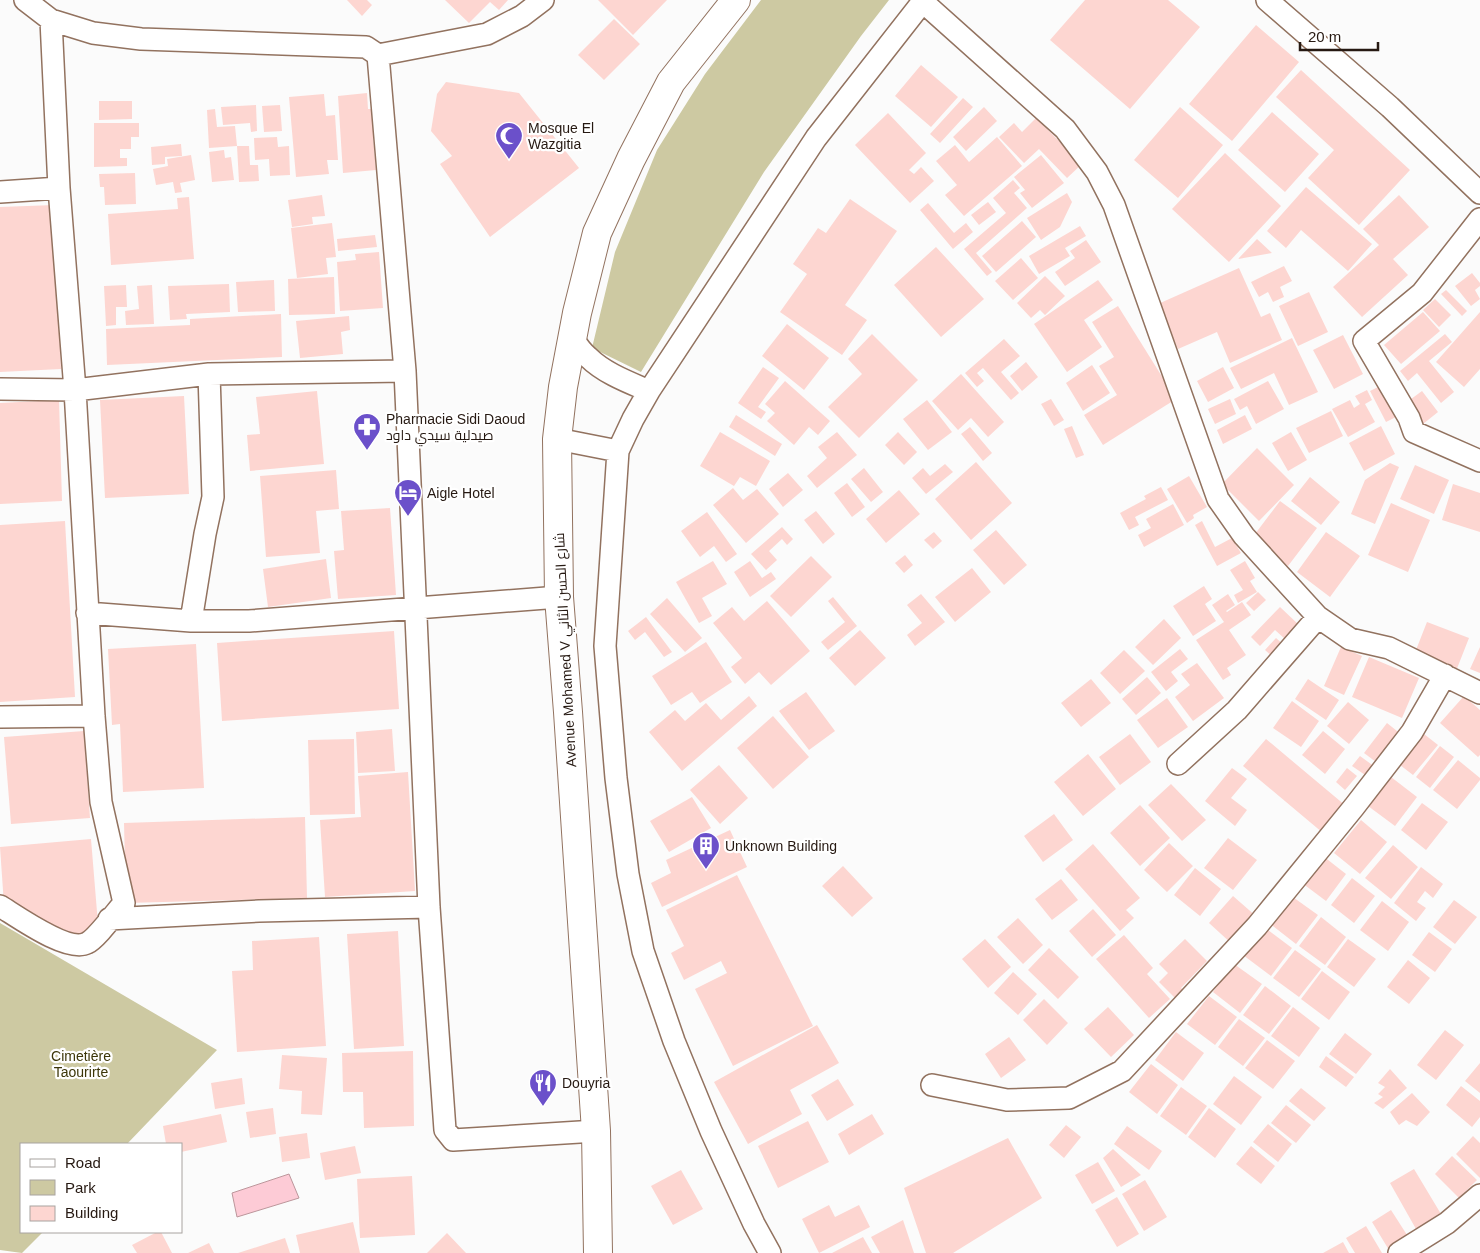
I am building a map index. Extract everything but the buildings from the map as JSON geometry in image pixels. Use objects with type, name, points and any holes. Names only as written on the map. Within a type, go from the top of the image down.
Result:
[{"type":"main road","name":"Avenue Mohamed V شارع الحسن الثاني","points":[[598,1253],[596,1131],[559,597],[557,439],[572,339],[597,233],[631,158],[671,82],[736,0]]},
{"type":"street","points":[[25,0],[51,20],[93,33],[141,40],[366,47],[378,55],[487,34],[522,16],[543,0]]},
{"type":"street","points":[[1267,0],[1390,107],[1480,193]]},
{"type":"street","points":[[770,1253],[754,1224],[711,1131],[674,1041],[644,951],[628,874],[616,778],[606,646],[618,451],[649,391],[816,138],[923,1],[1065,129],[1097,172],[1114,204],[1218,499],[1244,536],[1318,617],[1350,638],[1389,648],[1480,693]]},
{"type":"street","points":[[0,906],[57,940],[73,946],[86,944],[94,938],[124,903],[101,802],[87,613],[75,390],[59,188],[51,20]]},
{"type":"street","points":[[378,55],[405,371],[429,907],[445,1130],[453,1140],[596,1131]]},
{"type":"street","points":[[0,192],[59,188]]},
{"type":"street","points":[[1480,219],[1422,293],[1364,341],[1409,418],[1414,432],[1480,461]]},
{"type":"street","points":[[572,339],[588,357],[600,366],[649,391]]},
{"type":"street","points":[[0,389],[75,390],[209,374],[405,371]]},
{"type":"street","points":[[191,621],[213,497],[209,374]]},
{"type":"street","points":[[557,439],[618,451]]},
{"type":"street","points":[[87,613],[191,621],[250,621],[559,597]]},
{"type":"street","points":[[1178,764],[1237,710],[1318,617]]},
{"type":"street","points":[[932,1085],[1007,1100],[1069,1098],[1122,1071],[1257,926],[1348,815],[1412,732],[1444,675]]},
{"type":"street","points":[[0,717],[94,716]]},
{"type":"street","points":[[109,919],[268,911],[429,907]]},
{"type":"street","points":[[1399,1253],[1447,1223],[1480,1196]]},
{"type":"green space","points":[[761,0],[889,0],[764,172],[641,372],[592,348],[615,252],[657,150],[705,74]]},
{"type":"green space","name":"Cimetière Taourirte","points":[[0,923],[217,1050],[128,1143],[20,1143],[20,1233],[42,1233],[22,1253],[0,1250]]},
{"type":"shaded area","points":[[289,1174],[299,1198],[237,1217],[232,1193]]},
{"type":"place","name":"Mosque El Wazgitia","points":[[509,160]]},
{"type":"place","name":"Pharmacie Sidi Daoud صيدلية سيدي داود","points":[[367,451]]},
{"type":"place","name":"Aigle Hotel","points":[[408,517]]},
{"type":"place","name":"Unknown Building","points":[[706,870]]},
{"type":"place","name":"Douyria","points":[[543,1107]]}]
